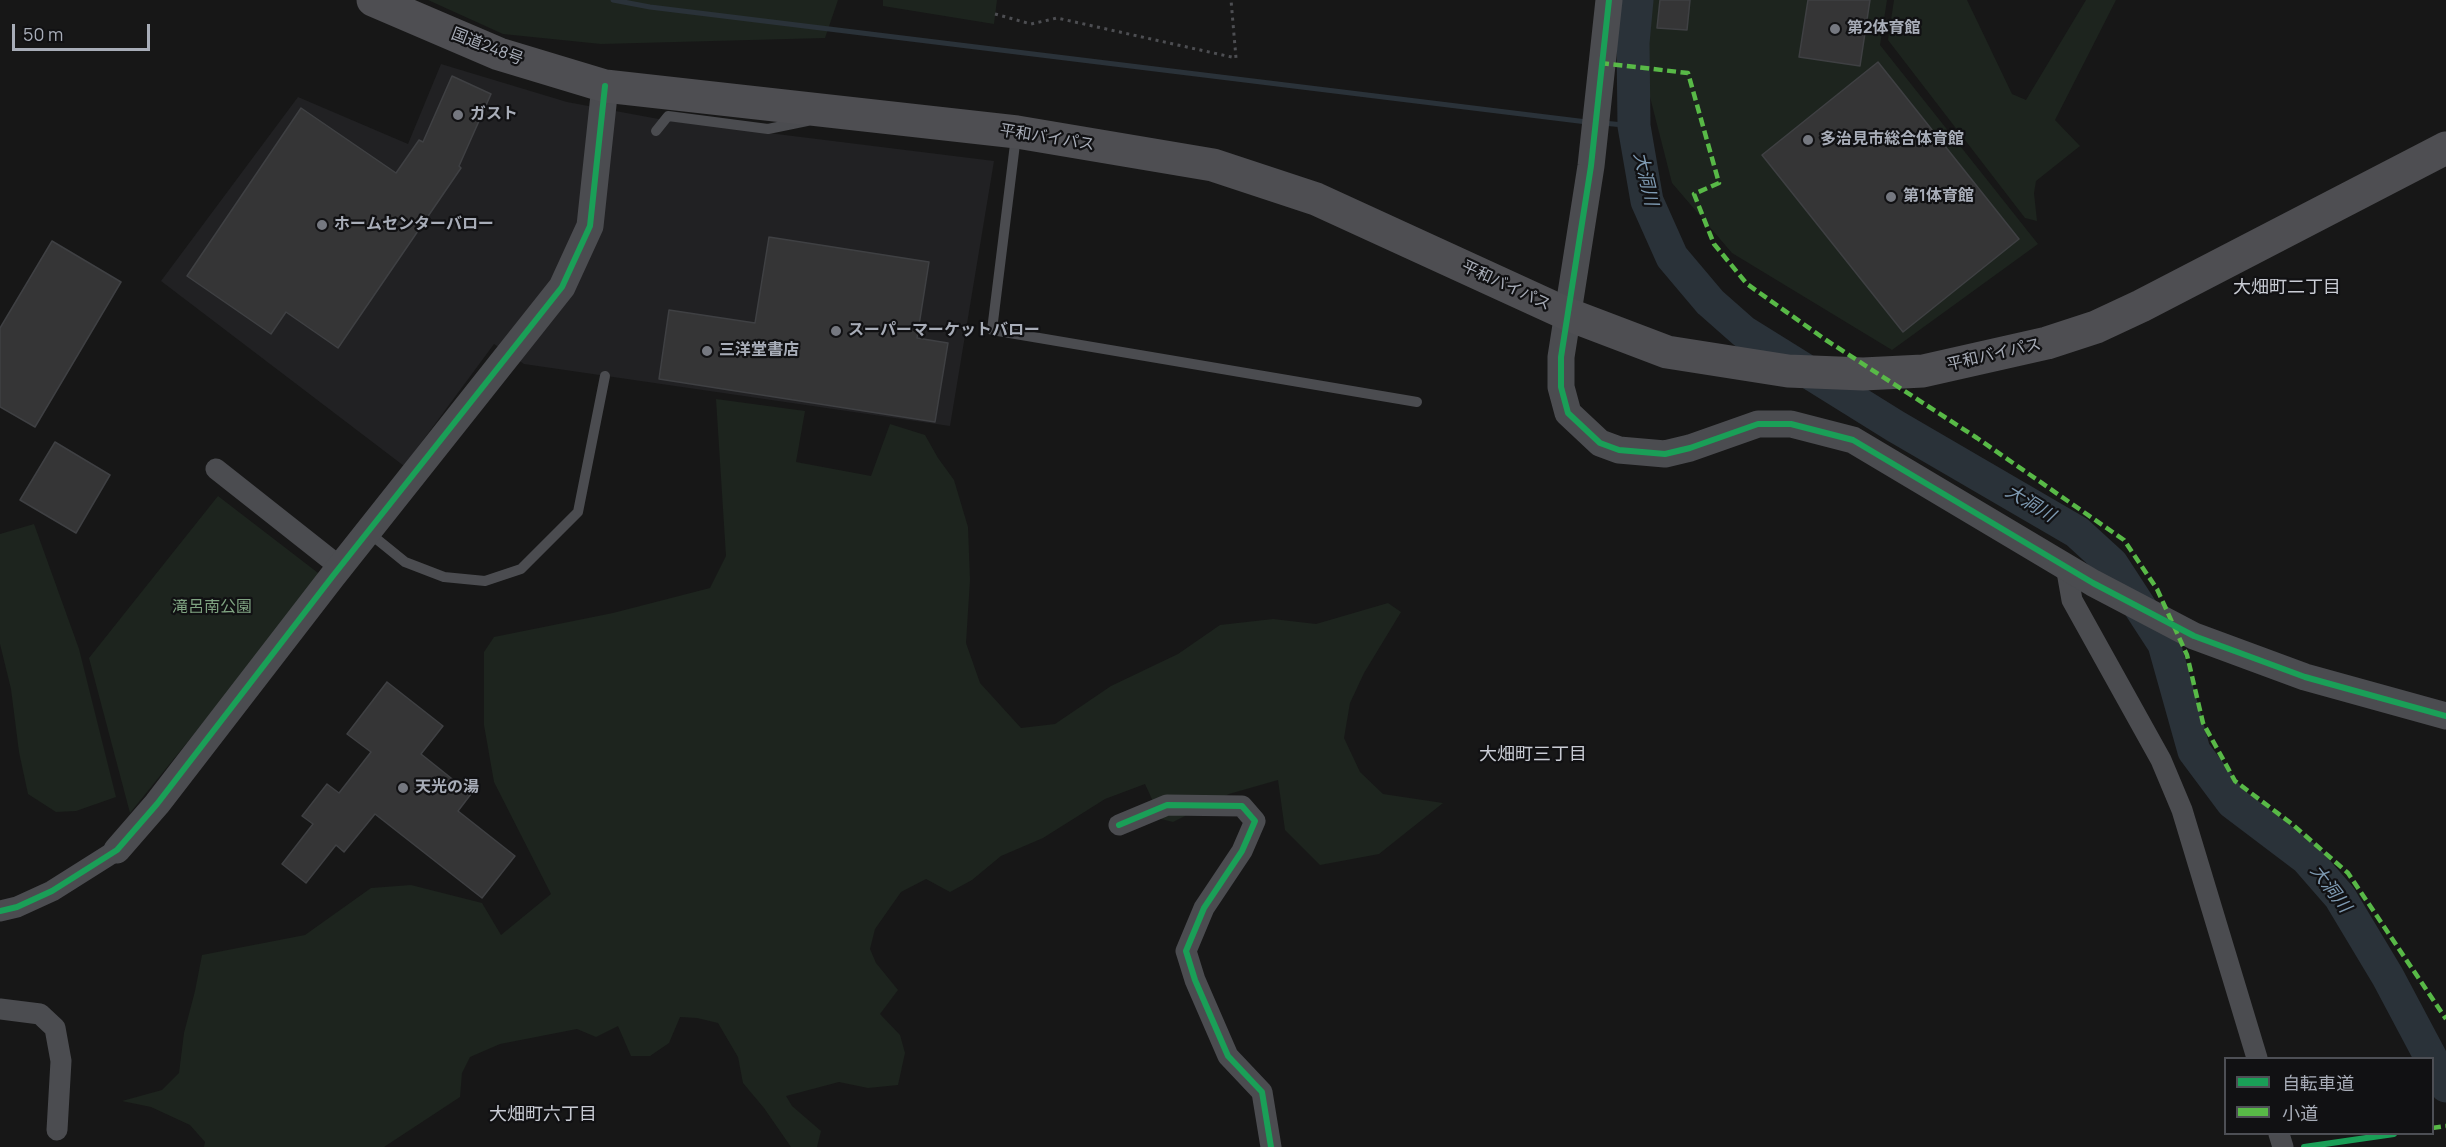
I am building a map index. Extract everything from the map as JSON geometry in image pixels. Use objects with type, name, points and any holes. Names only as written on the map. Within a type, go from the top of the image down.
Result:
[{"type":"highway","name":"国道248号","points":[[373,0],[499,54],[605,86]]},
{"type":"highway","name":"平和バイパス","points":[[605,86],[1017,132],[1213,165],[1316,199],[1567,314],[1667,352],[1788,371],[1863,374],[1923,371],[2047,343],[2096,327],[2160,297],[2446,148]]},
{"type":"street","points":[[1608,0],[1591,166],[1561,357],[1561,387],[1568,413],[1600,443],[1619,450],[1665,454],[1690,448],[1758,424],[1791,424],[1853,440],[2094,583],[2194,636],[2305,677],[2446,716]]},
{"type":"street","points":[[0,911],[17,907],[52,891],[117,850],[157,804],[340,567],[562,287],[590,226],[605,86]]},
{"type":"street","points":[[216,469],[340,567]]},
{"type":"street","points":[[2066,566],[2072,600],[2161,760],[2182,810],[2256,1057]]},
{"type":"street","points":[[1119,825],[1167,805],[1242,806],[1255,821],[1242,851],[1204,908],[1186,951],[1195,980],[1228,1056],[1262,1092],[1271,1147]]},
{"type":"street","points":[[0,1008],[40,1014],[55,1028],[61,1061],[57,1130]]},
{"type":"lane","points":[[656,131],[668,116],[768,129],[843,113]]},
{"type":"lane","points":[[1017,132],[992,330],[1417,402]]},
{"type":"lane","points":[[368,532],[405,562],[444,577],[485,582],[521,569],[578,512],[605,376]]},
{"type":"path","points":[[995,14],[1031,24],[1057,18],[1236,58],[1231,0]]},
{"type":"shaded area","points":[[441,64],[567,102],[664,120],[994,161],[950,426],[524,364],[494,344],[404,466],[161,281],[298,97],[408,144]]},
{"type":"green space","points":[[428,0],[838,0],[825,38],[601,44],[503,34]]},
{"type":"green space","points":[[883,0],[997,0],[994,24],[883,6]]},
{"type":"green space","name":"多治見市総合体育館","points":[[1645,0],[1887,0],[1880,45],[2038,244],[1892,350],[1732,253],[1672,183],[1650,97],[1643,29]]},
{"type":"green space","points":[[1894,0],[1967,0],[2012,94],[2026,100],[2086,0],[2116,0],[2055,120],[2080,146],[2036,181],[2034,193],[2037,221],[2025,218],[1888,40]]},
{"type":"green space","points":[[716,399],[805,411],[796,462],[871,476],[890,424],[925,435],[954,480],[968,527],[970,580],[966,643],[980,683],[1021,728],[1055,724],[1111,686],[1178,654],[1220,625],[1273,619],[1316,624],[1388,603],[1401,612],[1364,673],[1350,703],[1344,738],[1360,772],[1383,794],[1443,803],[1379,854],[1320,865],[1285,830],[1278,780],[1229,794],[1173,822],[1161,819],[1145,784],[1105,799],[1043,838],[1001,856],[972,880],[950,892],[926,879],[901,892],[875,929],[870,949],[876,963],[898,990],[880,1014],[900,1035],[905,1053],[898,1085],[868,1088],[839,1082],[786,1096],[792,1106],[821,1131],[817,1147],[791,1147],[743,1083],[738,1057],[718,1023],[697,1018],[680,1017],[669,1043],[650,1056],[631,1056],[618,1026],[596,1037],[577,1029],[500,1044],[470,1057],[462,1073],[460,1097],[384,1147],[204,1147],[205,1142],[190,1125],[151,1107],[122,1101],[162,1090],[179,1073],[184,1033],[202,955],[305,935],[371,888],[411,885],[482,903],[501,935],[551,894],[494,782],[484,725],[484,652],[494,637],[613,613],[710,588],[726,556]]},
{"type":"green space","name":"滝呂南公園","points":[[218,496],[322,576],[130,813],[89,658]]},
{"type":"green space","points":[[34,524],[79,649],[116,797],[76,811],[56,812],[28,794],[19,752],[11,689],[0,644],[0,534]]},
{"type":"building","points":[[1660,0],[1690,0],[1687,30],[1657,28]]},
{"type":"building","name":"第2体育館","points":[[1808,0],[1870,0],[1860,66],[1799,57]]},
{"type":"building","name":"第1体育館","points":[[1878,62],[2019,239],[1903,332],[1762,155]]},
{"type":"building","name":"ホームセンターバロー","points":[[452,76],[491,94],[459,166],[461,168],[338,348],[286,312],[271,334],[187,276],[301,108],[396,173],[419,140],[423,142]]},
{"type":"building","name":"スーパーマーケットバロー","points":[[769,237],[929,262],[917,338],[948,343],[935,422],[659,379],[669,310],[755,323]]},
{"type":"building","points":[[52,241],[121,282],[35,427],[0,407],[0,328]]},
{"type":"building","points":[[55,442],[110,475],[76,533],[20,500]]},
{"type":"building","name":"天光の湯","points":[[387,682],[443,726],[421,754],[471,794],[458,811],[515,856],[482,898],[375,814],[344,852],[336,845],[306,883],[282,864],[313,824],[302,816],[327,784],[339,793],[371,752],[347,734]]},
{"type":"waterway","points":[[613,0],[650,7],[1587,122]]},
{"type":"waterway","name":"大洞川","points":[[1637,0],[1633,43],[1634,126],[1647,201],[1672,257],[1710,302],[1744,332],[1895,426],[2077,532],[2112,564],[2164,644],[2194,751],[2232,802],[2306,858],[2340,897],[2388,977],[2430,1057]]},
{"type":"waterway","points":[[1603,123],[1634,126]]},
{"type":"waterway","name":"大洞川","points":[[2434,1064],[2446,1086]]},
{"type":"marked path","points":[[1600,63],[1688,73],[1719,183],[1694,194],[1714,244],[1747,284],[1826,340],[1977,438],[2124,540],[2157,589],[2187,655],[2203,723],[2235,781],[2292,824],[2348,873],[2446,1019]]},
{"type":"marked path","points":[[2434,1128],[2446,1126]]},
{"type":"cycle path","points":[[1609,0],[1591,166],[1561,357],[1561,387],[1568,413],[1600,443],[1619,450],[1665,454],[1690,448],[1758,424],[1791,424],[1853,440],[2093,583],[2194,636],[2305,677],[2446,716]]},
{"type":"cycle path","points":[[0,911],[17,907],[52,891],[117,850],[157,804],[332,577],[562,287],[590,226],[605,86]]},
{"type":"cycle path","points":[[1119,825],[1167,805],[1242,806],[1255,821],[1242,851],[1204,908],[1186,951],[1195,980],[1228,1056],[1262,1092],[1271,1147]]},
{"type":"cycle path","points":[[2304,1147],[2387,1135]]},
{"type":"place","name":"第2体育館","points":[[1835,29]]},
{"type":"place","name":"ガスト","points":[[458,115]]},
{"type":"place","name":"多治見市総合体育館","points":[[1808,140]]},
{"type":"place","name":"第1体育館","points":[[1891,197]]},
{"type":"place","name":"ホームセンターバロー","points":[[322,225]]},
{"type":"place","name":"スーパーマーケットバロー","points":[[836,331]]},
{"type":"place","name":"三洋堂書店","points":[[707,351]]},
{"type":"place","name":"天光の湯","points":[[403,788]]},
{"type":"district","name":"大畑町二丁目","points":[[2287,288]]},
{"type":"district","name":"大畑町三丁目","points":[[1533,755]]},
{"type":"district","name":"大畑町六丁目","points":[[543,1115]]}]
